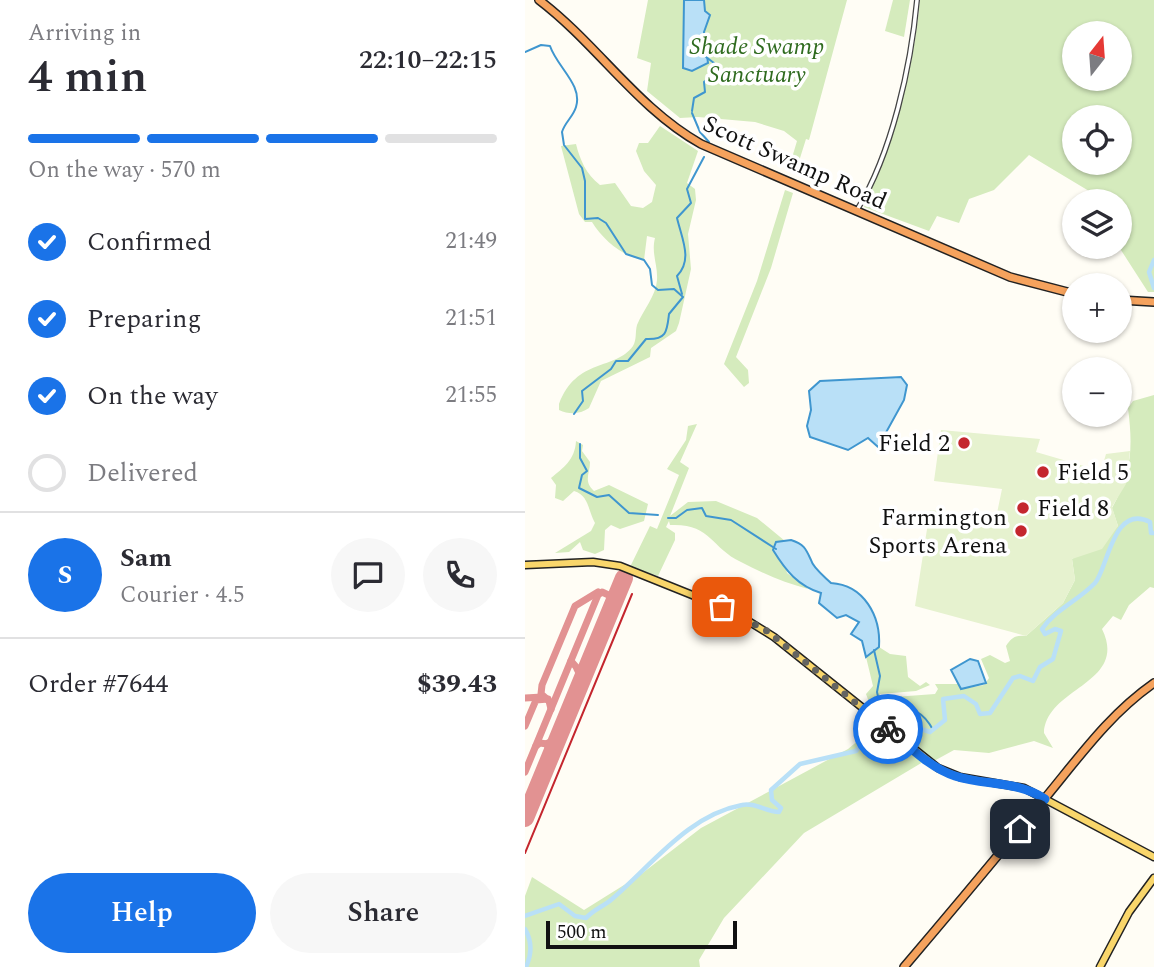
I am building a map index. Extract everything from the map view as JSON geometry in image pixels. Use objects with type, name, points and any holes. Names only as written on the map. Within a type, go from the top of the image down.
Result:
[{"type":"highway","name":"Scott Swamp Road","points":[[539,0],[650,108],[678,131],[736,160],[1010,277],[1062,291]]},
{"type":"highway","points":[[1132,301],[1154,302]]},
{"type":"highway","points":[[904,967],[1103,728],[1154,682]]},
{"type":"main road","points":[[525,565],[593,562],[620,566],[722,607],[767,631],[938,768],[960,777],[1012,784],[1154,857]]},
{"type":"main road","points":[[1100,967],[1129,912],[1154,878]]},
{"type":"street","points":[[857,210],[897,112],[912,50],[917,0]]},
{"type":"green space","name":"Shade Swamp Sanctuary","points":[[648,0],[847,0],[809,140],[806,139],[795,174],[788,171],[797,141],[784,131],[755,122],[680,118],[647,91],[651,63],[637,58]]},
{"type":"green space","points":[[893,0],[910,0],[904,37],[885,31]]},
{"type":"green space","points":[[920,0],[1154,0],[1154,292],[1148,292],[1127,259],[1132,259],[1132,189],[1086,189],[1062,175],[1132,175],[1132,105],[1062,105],[1062,175],[1029,155],[994,190],[969,199],[959,223],[937,216],[929,231],[864,207],[893,131],[913,54]]},
{"type":"green space","points":[[660,126],[698,151],[687,183],[695,189],[696,200],[688,234],[691,269],[679,323],[676,331],[651,348],[650,357],[601,381],[589,408],[582,412],[563,412],[559,410],[559,404],[576,379],[625,354],[633,346],[637,325],[654,292],[657,275],[655,238],[647,236],[644,260],[636,258],[614,247],[592,222],[585,222],[579,214],[561,146],[576,144],[584,166],[595,181],[600,185],[615,183],[631,206],[643,208],[652,202],[656,185],[644,171],[636,151],[639,143],[648,143]]},
{"type":"green space","points":[[785,190],[793,193],[771,268],[736,357],[748,370],[749,383],[744,387],[724,364],[757,281]]},
{"type":"green space","points":[[1154,395],[1154,588],[1150,587],[1129,605],[1121,620],[1113,616],[1102,629],[1107,647],[1105,662],[1096,674],[1058,705],[1048,718],[1044,733],[1053,748],[1034,741],[989,753],[954,750],[934,761],[880,717],[887,714],[886,707],[869,702],[866,694],[873,686],[866,657],[879,647],[890,654],[906,656],[908,677],[920,686],[926,682],[930,685],[916,691],[880,694],[880,698],[935,694],[938,689],[935,684],[961,684],[962,689],[984,685],[989,678],[981,659],[990,655],[1005,663],[1010,661],[1006,646],[1010,641],[1017,636],[1026,636],[1063,603],[1075,580],[1072,559],[1118,526],[1112,508],[1127,471],[1133,401]]},
{"type":"green space","points":[[697,424],[680,462],[689,468],[670,516],[688,502],[716,501],[757,518],[785,541],[780,541],[787,573],[808,589],[749,566],[731,556],[702,532],[684,525],[670,525],[669,521],[666,527],[675,533],[675,540],[658,576],[630,567],[650,526],[657,529],[679,475],[667,469],[686,440],[688,426]]},
{"type":"green space","name":"Farmington Sports Arena","points":[[941,430],[1040,439],[1036,452],[1101,471],[1106,454],[1130,451],[1126,484],[1112,507],[1118,526],[1102,549],[1072,559],[1075,580],[1063,603],[1026,636],[915,606],[930,510],[996,518],[1002,489],[934,481]]},
{"type":"green space","points":[[576,441],[583,445],[582,451],[590,462],[588,481],[594,491],[609,485],[648,504],[644,521],[620,529],[611,525],[605,530],[604,550],[595,554],[583,550],[580,542],[569,552],[555,553],[591,531],[595,523],[583,496],[579,493],[574,491],[563,501],[555,498],[556,485],[551,478],[571,458]]},
{"type":"green space","points":[[877,725],[923,762],[804,833],[724,918],[699,960],[700,967],[525,967],[525,896],[532,877],[584,910],[640,875],[701,828],[848,749]]},
{"type":"water","points":[[684,0],[704,0],[705,11],[710,15],[704,32],[708,63],[692,71],[683,68]]},
{"type":"water","points":[[901,377],[907,385],[904,400],[878,447],[868,438],[848,450],[810,437],[807,426],[811,410],[809,391],[820,381]]},
{"type":"water","points":[[791,540],[804,547],[814,566],[831,583],[853,589],[868,604],[877,624],[879,647],[866,657],[862,641],[851,634],[859,622],[846,615],[837,618],[819,603],[821,593],[793,577],[773,550],[776,542]]},
{"type":"water","points":[[970,659],[978,661],[986,683],[961,689],[951,670]]},
{"type":"waterway","points":[[525,52],[541,45],[550,46],[576,91],[576,107],[562,132],[564,145],[582,168],[585,181],[585,219],[598,218],[606,223],[626,254],[644,260],[650,269],[652,285],[658,290],[674,289],[683,297],[669,314],[665,333],[658,338],[646,339],[628,361],[616,361],[611,369],[582,391],[583,401],[574,414]]},
{"type":"waterway","points":[[706,57],[714,63]]},
{"type":"waterway","points":[[692,111],[694,98],[705,92],[704,82],[714,72]]},
{"type":"waterway","points":[[692,113],[700,132],[709,142]]},
{"type":"waterway","points":[[682,294],[677,276],[682,270],[685,249],[677,218],[691,203],[687,189],[704,157]]},
{"type":"waterway","points":[[1154,260],[1149,272],[1154,288]]},
{"type":"waterway","points":[[580,444],[580,458],[587,471],[582,475],[579,488],[597,497],[609,495],[629,513],[658,515]]},
{"type":"waterway","points":[[668,518],[676,518],[687,510],[702,508],[706,516],[731,520],[776,549]]},
{"type":"waterway","points":[[525,916],[559,904],[575,916],[586,918],[612,899],[672,843],[705,819],[747,804],[779,812],[781,808],[772,800],[771,790],[800,764],[856,751],[880,720],[887,718],[930,732],[945,720],[943,699],[964,696],[976,704],[980,714],[990,713],[1013,678],[1020,676],[1033,681],[1040,667],[1053,659],[1061,631],[1055,629],[1045,634],[1042,629],[1095,583],[1120,529],[1128,521],[1138,519],[1150,522],[1151,533],[1154,533]]},
{"type":"waterway","points":[[874,650],[880,676],[877,692],[879,701],[916,712],[933,730]]},
{"type":"waterway","points":[[525,929],[530,948],[526,967]]},
{"type":"taxiway","points":[[551,709],[549,701],[541,694],[542,685],[575,606],[598,592]]},
{"type":"taxiway","points":[[525,772],[598,595],[602,592],[615,598]]},
{"type":"taxiway","points":[[571,661],[578,669],[588,664]]},
{"type":"taxiway","points":[[577,669],[582,679]]},
{"type":"taxiway","points":[[525,698],[542,697]]},
{"type":"taxiway","points":[[525,726],[536,700],[548,699]]},
{"type":"taxiway","points":[[546,744],[557,739]]},
{"type":"taxiway","points":[[536,746],[540,743],[547,744],[551,754]]},
{"type":"taxiway","points":[[525,813],[528,810]]},
{"type":"runway","points":[[525,818],[624,578]]},
{"type":"railway","points":[[525,853],[632,594]]},
{"type":"way so far","points":[[722,607],[767,631],[888,729]]},
{"type":"place","name":"Field 2","points":[[964,443]]},
{"type":"place","name":"Field 5","points":[[1043,472]]},
{"type":"place","name":"Field 8","points":[[1023,508]]},
{"type":"place","name":"Farmington Sports Arena","points":[[1021,531]]},
{"type":"route","points":[[888,729],[933,765],[949,774],[967,779],[1012,784],[1045,799],[1020,829]]}]
